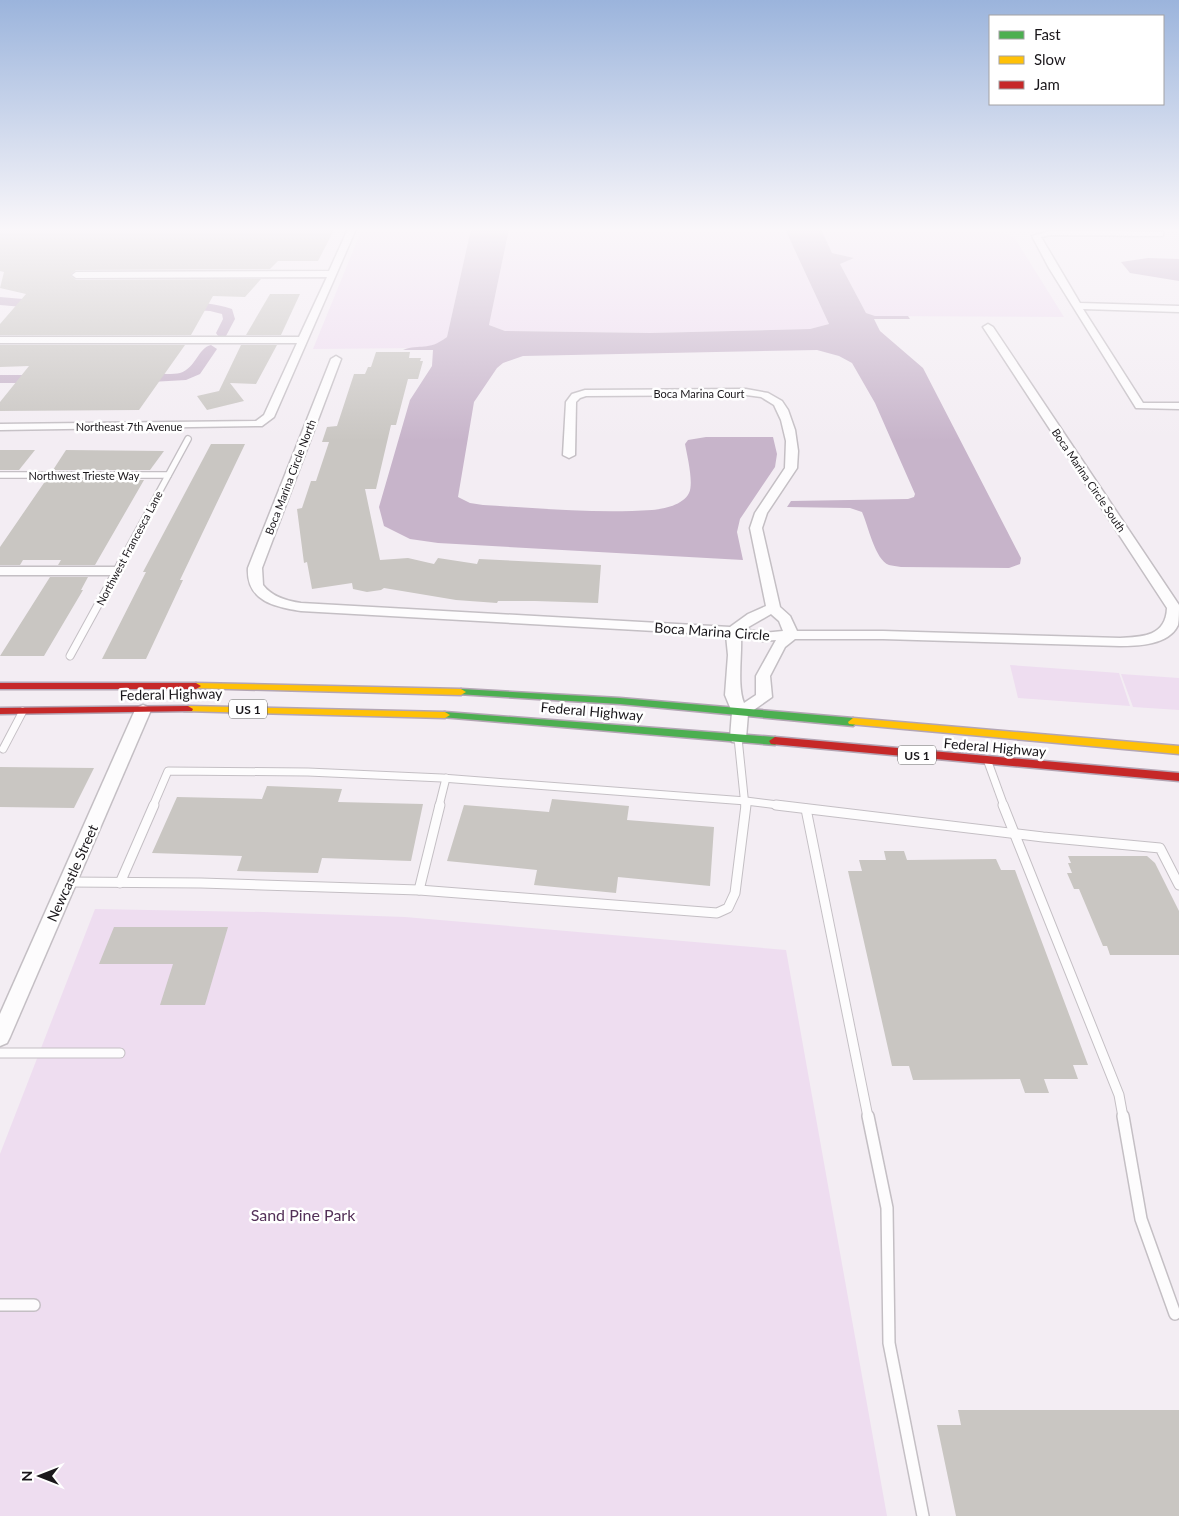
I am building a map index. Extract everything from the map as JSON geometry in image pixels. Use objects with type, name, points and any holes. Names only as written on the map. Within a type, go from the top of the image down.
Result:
[{"type":"main road","points":[[62,710],[120,699],[157,685]]},
{"type":"main road","name":"Federal Highway","points":[[0,686],[236,685],[446,690],[626,702],[1020,738],[1179,750]]},
{"type":"main road","points":[[143,710],[181,695],[236,685]]},
{"type":"main road","name":"Federal Highway","points":[[0,711],[243,709],[438,714],[738,738],[988,762],[1179,777]]},
{"type":"street","points":[[0,340],[303,340],[321,300]]},
{"type":"street","points":[[1072,300],[1140,406],[1179,406]]},
{"type":"street","points":[[1076,306],[1179,309]]},
{"type":"street","name":"Boca Marina Circle South","points":[[988,327],[1174,608],[1175,617],[1172,626],[1164,633]]},
{"type":"street","name":"Northeast 7th Avenue","points":[[0,427],[258,424],[269,417],[303,340]]},
{"type":"street","name":"Boca Marina Circle North","points":[[262,594],[255,586],[254,568],[336,359]]},
{"type":"street","name":"Boca Marina Court","points":[[569,454],[571,402],[576,396],[585,393],[744,392],[773,399],[782,407],[794,446],[791,468],[761,513],[756,528],[773,608],[785,619],[792,635]]},
{"type":"street","points":[[0,571],[116,571]]},
{"type":"street","name":"Boca Marina Circle","points":[[262,594],[285,605],[301,607],[733,631],[763,638],[792,635],[883,635],[1137,642],[1152,639],[1164,633]]},
{"type":"street","points":[[738,738],[740,712],[733,694],[735,655],[733,631],[753,617],[773,608]]},
{"type":"street","points":[[740,712],[764,697],[762,676],[779,645],[792,635]]},
{"type":"street","name":"Newcastle Street","points":[[0,1037],[143,710]]},
{"type":"lane","name":"Northwest Francesca Lane","points":[[70,656],[188,439]]},
{"type":"lane","name":"Northwest Trieste Way","points":[[0,475],[168,475]]},
{"type":"lane","points":[[3,749],[23,711]]},
{"type":"lane","points":[[68,882],[419,890],[717,913],[728,908],[735,893],[746,801],[738,738]]},
{"type":"lane","points":[[988,762],[1014,834],[1119,1095],[1141,1219],[1175,1314]]},
{"type":"lane","points":[[120,883],[168,771],[308,772],[446,778],[746,801],[1014,834],[1160,848],[1179,885]]},
{"type":"lane","points":[[419,890],[446,778]]},
{"type":"lane","points":[[806,809],[887,1208],[889,1343],[923,1516]]},
{"type":"lane","points":[[0,1053],[120,1053]]},
{"type":"lane","points":[[0,1305],[34,1305]]},
{"type":"green space","points":[[333,300],[455,300],[447,337],[437,344],[425,348],[313,349]]},
{"type":"green space","points":[[494,300],[818,300],[829,324],[810,329],[650,333],[505,331],[489,325]]},
{"type":"green space","points":[[859,300],[1053,300],[1064,317],[875,316],[866,313]]},
{"type":"green space","points":[[1010,665],[1119,673],[1130,706],[1018,698]]},
{"type":"green space","points":[[1121,674],[1179,678],[1179,710],[1133,707]]},
{"type":"green space","name":"Sand Pine Park","points":[[95,909],[405,917],[786,950],[887,1516],[0,1516],[0,1154]]},
{"type":"shaded area","points":[[455,300],[494,300],[489,325],[505,331],[650,333],[810,329],[829,324],[818,300],[859,300],[866,313],[875,316],[908,316],[910,319],[874,319],[880,331],[923,368],[1021,558],[1020,564],[1009,568],[901,567],[890,565],[884,562],[872,542],[862,512],[850,508],[787,507],[791,501],[908,499],[914,497],[915,494],[875,403],[852,363],[839,356],[817,350],[523,356],[503,363],[497,368],[474,402],[458,497],[470,503],[483,505],[610,511],[652,510],[667,507],[682,501],[689,493],[690,476],[685,444],[688,440],[706,437],[773,437],[777,454],[775,467],[740,519],[737,532],[743,560],[438,543],[410,539],[384,526],[379,507],[410,400],[432,366],[433,350],[403,350],[429,346],[447,337]]},
{"type":"building","points":[[21,300],[211,300],[191,335],[0,335],[0,324]]},
{"type":"building","points":[[267,300],[297,300],[281,335],[246,335]]},
{"type":"building","points":[[0,345],[185,345],[139,410],[0,411],[0,402],[29,366],[0,367]]},
{"type":"building","points":[[241,345],[277,345],[256,384],[230,383],[244,401],[207,410],[197,396],[219,391]]},
{"type":"building","points":[[376,352],[410,352],[409,358],[421,358],[420,361],[423,361],[418,379],[408,379],[396,425],[391,425],[376,489],[365,489],[380,560],[408,558],[434,564],[438,558],[477,564],[479,559],[601,565],[598,603],[498,601],[497,603],[456,600],[384,588],[367,592],[353,589],[352,583],[312,589],[307,562],[304,563],[297,509],[302,508],[311,481],[316,481],[329,442],[322,442],[327,427],[337,426],[354,374],[365,374],[368,367],[371,367]]},
{"type":"building","points":[[211,444],[245,444],[180,580],[183,580],[146,659],[102,659],[146,572],[143,572]]},
{"type":"building","points":[[0,450],[35,450],[19,470],[0,470]]},
{"type":"building","points":[[66,450],[164,451],[150,470],[53,470]]},
{"type":"building","points":[[46,480],[144,480],[95,565],[58,565],[61,560],[23,560],[20,565],[0,565],[0,547]]},
{"type":"building","points":[[50,577],[88,577],[81,590],[83,590],[44,656],[0,656]]},
{"type":"building","points":[[0,767],[94,768],[74,808],[0,807]]},
{"type":"building","points":[[267,786],[342,789],[338,802],[423,804],[411,861],[322,858],[318,873],[237,871],[242,856],[152,853],[177,797],[262,799]]},
{"type":"building","points":[[552,799],[629,806],[627,820],[714,827],[710,886],[618,877],[616,893],[534,885],[537,870],[447,861],[464,805],[549,812]]},
{"type":"building","points":[[884,851],[904,851],[907,860],[996,859],[1001,870],[1015,870],[1088,1065],[1073,1065],[1078,1079],[1044,1079],[1049,1093],[1025,1093],[1020,1079],[913,1080],[909,1066],[892,1066],[848,871],[862,871],[859,860],[886,860]]},
{"type":"building","points":[[1068,856],[1147,856],[1155,863],[1179,911],[1179,955],[1110,955],[1107,946],[1103,946],[1079,889],[1074,889],[1067,873],[1072,873],[1068,863],[1071,863]]},
{"type":"building","points":[[114,927],[228,927],[205,1005],[160,1005],[173,964],[99,964]]},
{"type":"building","points":[[958,1410],[1179,1410],[1179,1516],[956,1516],[937,1425],[961,1425]]},
{"type":"waterway","points":[[0,301],[46,305]]},
{"type":"waterway","points":[[179,306],[210,307],[228,312],[229,319],[222,333]]},
{"type":"waterway","points":[[133,379],[181,377],[195,371],[211,349]]},
{"type":"waterway","points":[[0,379],[47,379]]},
{"type":"traffic: fast","points":[[461,692],[620,701],[853,722]]},
{"type":"traffic: fast","points":[[445,715],[775,741]]},
{"type":"traffic: slow","points":[[196,686],[461,692]]},
{"type":"traffic: slow","points":[[188,709],[445,715]]},
{"type":"traffic: slow","points":[[853,722],[1179,750]]},
{"type":"traffic: jam","points":[[0,686],[196,686]]},
{"type":"traffic: jam","points":[[0,711],[188,709]]},
{"type":"traffic: jam","points":[[775,741],[1179,777]]}]
